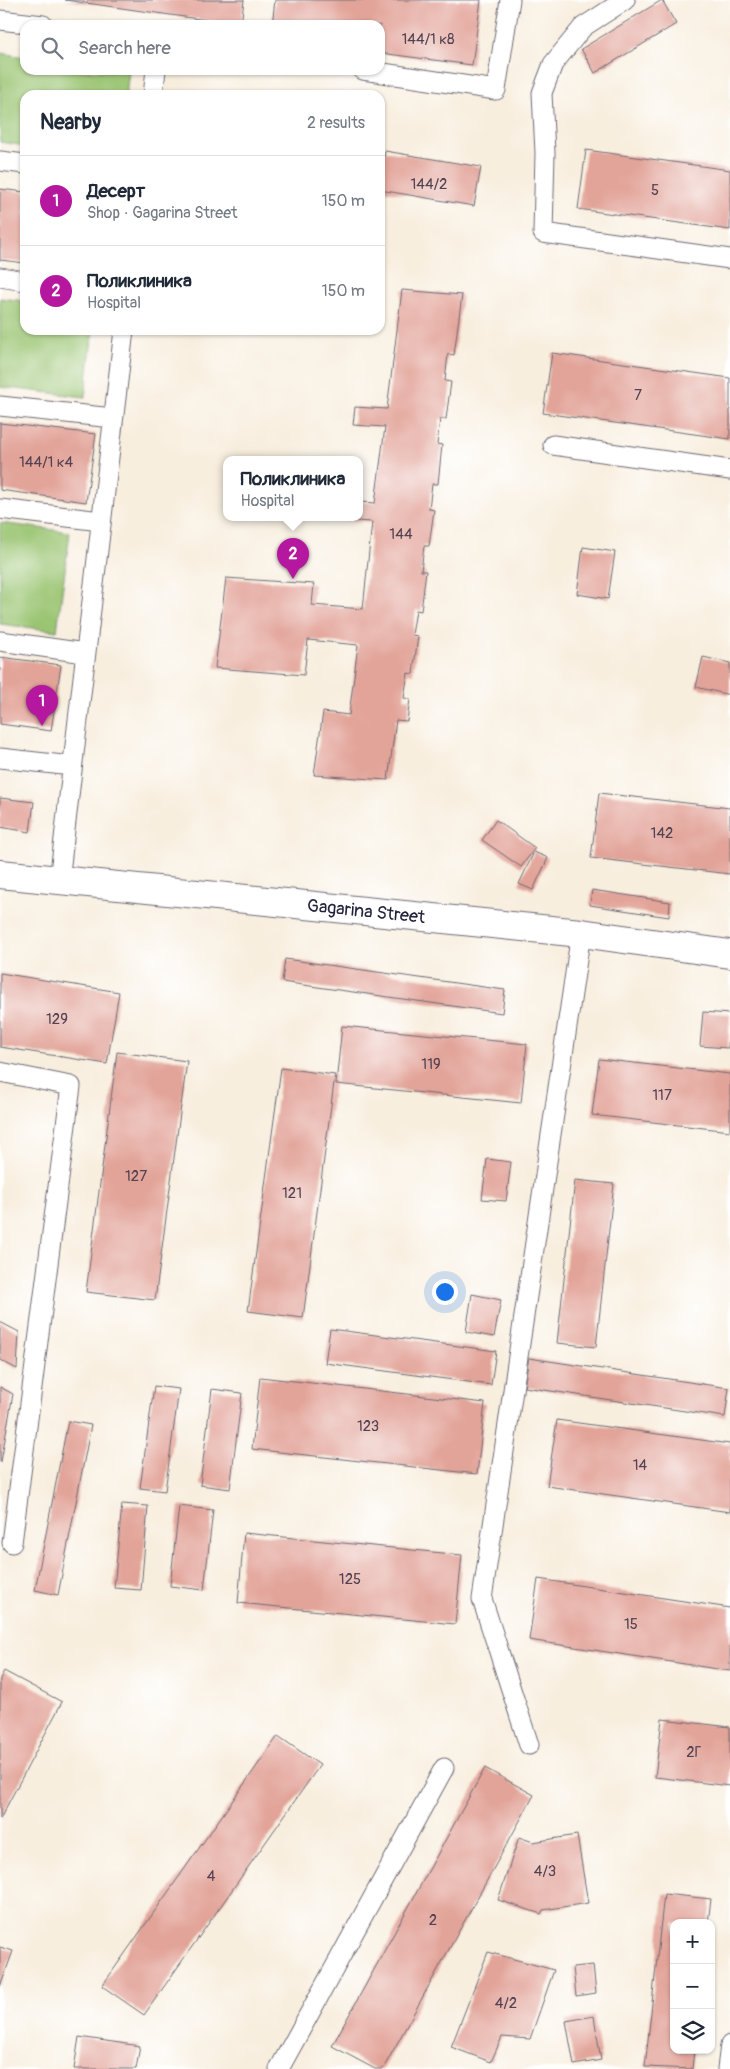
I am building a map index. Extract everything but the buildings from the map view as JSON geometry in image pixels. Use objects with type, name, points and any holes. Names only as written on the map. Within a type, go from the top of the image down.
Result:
[{"type":"street","name":"Gagarina Street","points":[[0,874],[581,933],[730,954]]},
{"type":"lane","points":[[385,73],[496,90],[510,0]]},
{"type":"lane","points":[[625,0],[584,27],[553,64],[542,93],[545,153],[543,233],[730,259]]},
{"type":"lane","points":[[0,20],[20,22]]},
{"type":"lane","points":[[153,90],[155,75]]},
{"type":"lane","points":[[0,161],[20,163]]},
{"type":"lane","points":[[0,278],[20,280]]},
{"type":"lane","points":[[59,881],[123,335]]},
{"type":"lane","points":[[0,406],[113,418]]},
{"type":"lane","points":[[553,445],[730,470]]},
{"type":"lane","points":[[0,509],[101,522]]},
{"type":"lane","points":[[0,641],[85,653]]},
{"type":"lane","points":[[0,758],[72,766]]},
{"type":"lane","points":[[529,1745],[482,1599],[581,933]]},
{"type":"lane","points":[[0,1072],[71,1086],[12,1544]]},
{"type":"lane","points":[[279,2069],[444,1768]]},
{"type":"lane","points":[[727,2069],[730,2045]]},
{"type":"green space","points":[[0,53],[20,56],[20,75],[128,75],[127,90],[20,90],[20,145],[0,142]]},
{"type":"green space","points":[[0,298],[20,300],[20,335],[92,335],[85,397],[0,387]]},
{"type":"green space","points":[[0,523],[70,532],[57,631],[0,624]]},
{"type":"place","name":"Поликлиника","points":[[293,579]]},
{"type":"place","name":"Десерт","points":[[42,726]]}]
